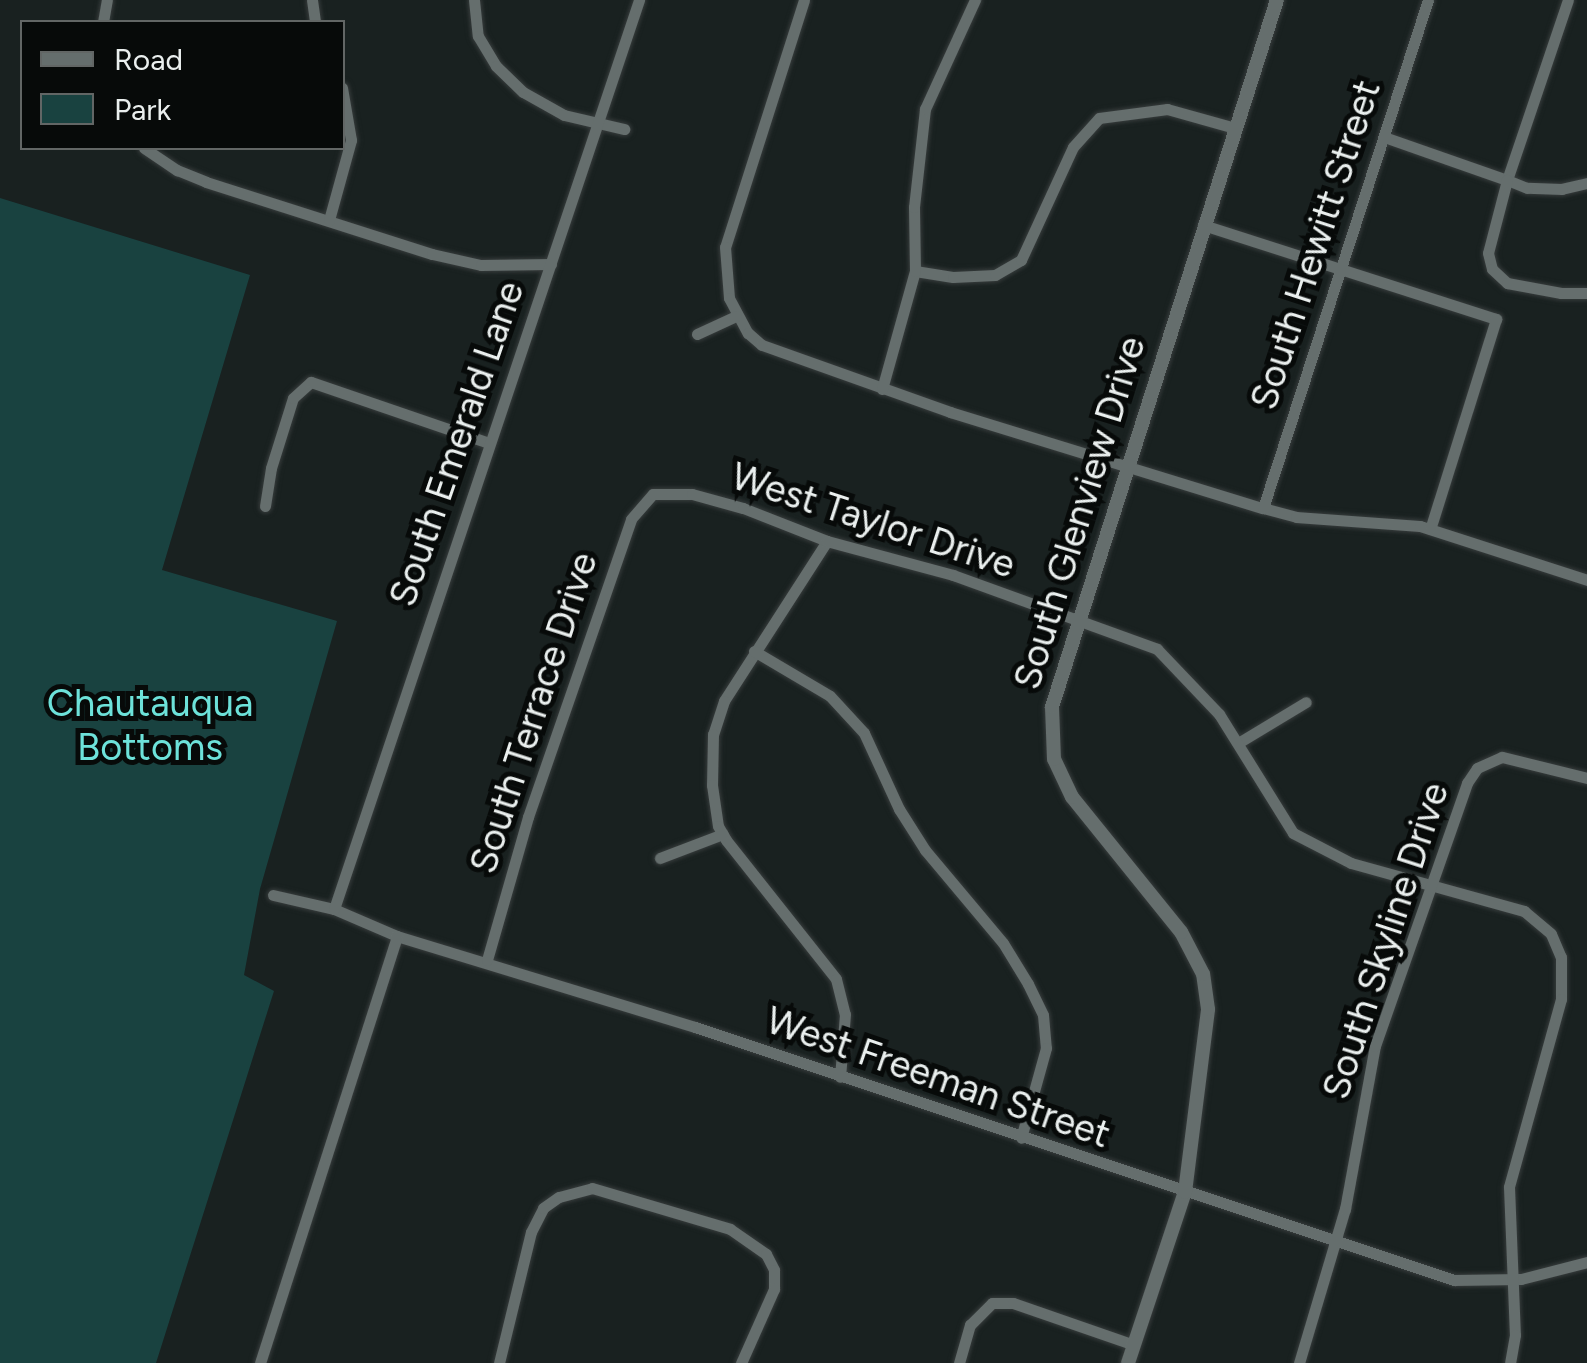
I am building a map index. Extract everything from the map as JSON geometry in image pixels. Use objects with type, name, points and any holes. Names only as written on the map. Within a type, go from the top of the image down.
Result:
[{"type":"street","points":[[474,0],[478,36],[496,66],[524,92],[564,115],[624,129]]},
{"type":"street","name":"South Emerald Lane","points":[[334,909],[640,0]]},
{"type":"street","points":[[804,0],[727,234],[725,282],[736,316],[757,341],[882,389],[1263,508],[1296,517],[1430,528],[1587,580]]},
{"type":"street","points":[[882,389],[915,271],[914,207],[926,109],[975,0]]},
{"type":"street","name":"South Glenview Drive","points":[[1128,1363],[1185,1192],[1208,1009],[1202,974],[1159,902],[1115,854],[1072,797],[1054,759],[1052,707],[1277,0]]},
{"type":"street","name":"South Hewitt Street","points":[[1263,508],[1428,0]]},
{"type":"street","points":[[1568,0],[1507,180],[1488,254],[1492,269],[1507,283],[1561,293],[1587,293]]},
{"type":"street","points":[[329,220],[352,140],[345,104]]},
{"type":"street","points":[[915,271],[953,277],[994,275],[1021,260],[1073,146],[1099,118],[1167,109],[1235,128]]},
{"type":"street","points":[[1384,137],[1528,188],[1562,189],[1587,183]]},
{"type":"street","points":[[147,150],[176,170],[206,182],[481,265],[551,264]]},
{"type":"street","points":[[1204,225],[1496,320],[1430,528]]},
{"type":"street","points":[[697,334],[736,316]]},
{"type":"street","points":[[266,506],[271,468],[292,398],[311,382],[489,442]]},
{"type":"street","name":"West Taylor Drive","points":[[653,494],[692,494],[743,508],[827,541],[953,576],[1158,649],[1202,692],[1293,833],[1351,863],[1535,916],[1546,925],[1562,957],[1562,989],[1510,1188],[1512,1280]]},
{"type":"street","name":"South Terrace Drive","points":[[486,960],[528,818],[630,519],[653,494]]},
{"type":"street","points":[[827,541],[724,701],[714,734],[712,785],[723,834],[836,979],[846,1014],[840,1077]]},
{"type":"street","points":[[754,651],[830,696],[864,733],[899,809],[925,850],[1003,943],[1028,984],[1043,1015],[1046,1048],[1021,1138]]},
{"type":"street","points":[[1238,743],[1306,702]]},
{"type":"street","name":"South Skyline Drive","points":[[1299,1363],[1336,1243],[1375,1046],[1428,884],[1467,783],[1480,766],[1511,757],[1587,778]]},
{"type":"street","points":[[660,858],[723,834]]},
{"type":"street","name":"West Freeman Street","points":[[273,895],[334,909],[398,936],[486,960],[1454,1280],[1512,1280],[1587,1262]]},
{"type":"street","points":[[260,1363],[398,936]]},
{"type":"street","points":[[499,1363],[531,1232],[543,1208],[559,1197],[592,1188],[730,1229],[766,1254],[774,1270],[774,1289],[741,1363]]},
{"type":"street","points":[[1510,1363],[1514,1336],[1512,1280]]},
{"type":"street","points":[[959,1363],[970,1325],[992,1303],[1013,1302],[1134,1345]]},
{"type":"green space","name":"Chautauqua Bottoms","points":[[0,198],[250,275],[162,570],[337,621],[260,889],[244,975],[274,991],[156,1363],[0,1363]]}]
